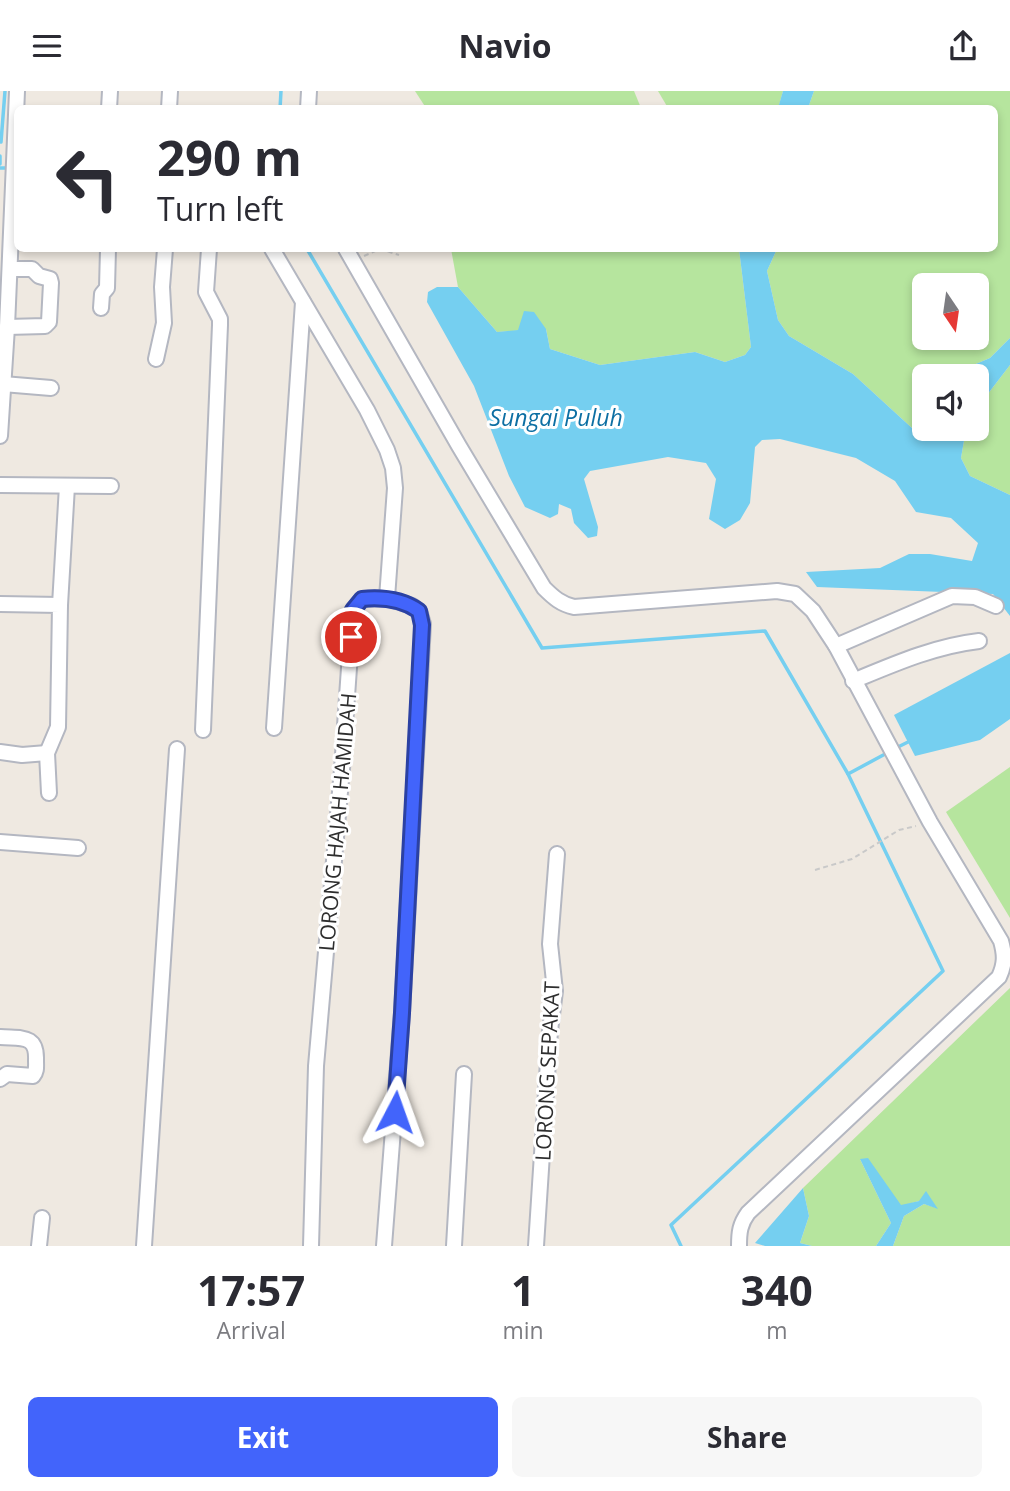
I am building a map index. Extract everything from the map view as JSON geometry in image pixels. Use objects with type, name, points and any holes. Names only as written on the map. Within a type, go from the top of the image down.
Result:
[{"type":"street","points":[[0,436],[8,327],[14,139]]},
{"type":"street","points":[[101,308],[102,294],[107,288],[108,252]]},
{"type":"street","points":[[156,359],[164,323],[162,287],[165,252]]},
{"type":"street","points":[[203,730],[220,325],[220,319],[205,292],[209,252]]},
{"type":"street","points":[[274,252],[367,410],[387,450],[393,468],[395,488],[387,598],[419,611],[422,625],[402,1013],[384,1246]]},
{"type":"street","points":[[350,254],[459,446],[544,587],[554,598],[564,605],[575,607],[777,591],[795,594],[813,611],[835,646],[930,822],[1001,941],[1005,955],[1004,967],[999,977],[748,1213],[739,1230],[739,1246]]},
{"type":"street","points":[[8,327],[45,327],[48,322],[51,283],[50,279],[39,276],[32,269],[10,269]]},
{"type":"street","points":[[274,728],[303,302]]},
{"type":"street","points":[[4,384],[51,388]]},
{"type":"street","points":[[0,485],[111,487]]},
{"type":"street","points":[[49,793],[47,753],[58,727],[60,604],[67,486]]},
{"type":"street","points":[[835,646],[952,596],[975,597],[996,606]]},
{"type":"street","name":"LORONG HAJAH HAMIDAH","points":[[311,1246],[316,1066],[338,821],[353,610],[362,599],[387,598]]},
{"type":"street","points":[[0,604],[60,604]]},
{"type":"street","points":[[853,681],[909,657],[960,643],[979,641]]},
{"type":"street","points":[[144,1246],[177,749]]},
{"type":"street","points":[[0,752],[23,755],[47,753]]},
{"type":"street","points":[[0,842],[78,848]]},
{"type":"street","name":"LORONG SEPAKAT","points":[[536,1246],[555,991],[550,944],[557,855]]},
{"type":"street","points":[[0,1037],[28,1040],[34,1044],[36,1050],[36,1073],[33,1076],[7,1074],[0,1079]]},
{"type":"street","points":[[454,1246],[464,1074]]},
{"type":"street","points":[[39,1246],[42,1218]]},
{"type":"path","points":[[390,252],[399,255]]},
{"type":"path","points":[[815,870],[852,859],[899,830],[930,822]]},
{"type":"green space","points":[[415,91],[634,91],[640,105],[424,105]]},
{"type":"green space","points":[[658,91],[783,91],[779,105],[666,105]]},
{"type":"green space","points":[[814,91],[1010,91],[1010,338],[990,358],[976,364],[912,364],[912,428],[853,374],[789,336],[778,320],[767,271],[776,252],[998,252],[998,105],[809,105]]},
{"type":"green space","points":[[452,252],[739,252],[751,347],[745,355],[725,362],[695,352],[600,365],[550,349],[546,329],[497,332],[458,287]]},
{"type":"green space","points":[[1010,365],[1010,495],[970,476],[961,458],[964,441],[989,441],[989,392]]},
{"type":"green space","points":[[1010,767],[1010,918],[946,812]]},
{"type":"green space","points":[[1010,988],[1010,1246],[893,1246],[904,1216],[924,1204],[937,1208],[919,1201],[901,1206],[860,1159],[891,1223],[876,1246],[812,1246],[800,1243],[809,1216],[803,1188]]},
{"type":"water","points":[[783,91],[814,91],[809,105],[779,105]]},
{"type":"water","name":"Sungai Puluh","points":[[739,252],[776,252],[767,271],[778,320],[789,336],[853,374],[912,428],[912,441],[964,441],[961,458],[970,476],[1010,495],[1010,616],[993,594],[817,587],[806,572],[880,568],[909,554],[930,554],[972,561],[978,543],[951,518],[916,512],[895,481],[856,458],[780,439],[762,440],[755,447],[750,503],[740,520],[725,529],[709,519],[716,479],[706,463],[668,457],[590,471],[584,479],[598,527],[597,536],[588,538],[574,523],[571,509],[559,504],[558,514],[550,518],[525,507],[509,476],[474,386],[427,302],[428,292],[437,287],[458,287],[497,332],[518,330],[524,311],[534,312],[546,329],[550,349],[600,365],[695,352],[725,362],[745,355],[751,347]]},
{"type":"water","points":[[1010,338],[1010,365],[989,392],[989,364],[976,364],[990,358]]},
{"type":"water","points":[[1010,653],[1010,719],[980,740],[915,756],[894,715]]},
{"type":"water","points":[[868,1158],[901,1205],[919,1201],[926,1191],[938,1209],[924,1204],[904,1216],[893,1246],[876,1246],[891,1223],[860,1159]]},
{"type":"water","points":[[803,1188],[809,1216],[800,1243],[812,1246],[765,1246],[755,1243]]},
{"type":"waterway","points":[[1,142],[5,91]]},
{"type":"waterway","points":[[280,105],[281,91]]},
{"type":"waterway","points":[[0,156],[0,164]]},
{"type":"waterway","points":[[0,168],[7,168]]},
{"type":"waterway","points":[[309,252],[542,648],[765,631],[848,774],[943,971],[671,1225],[681,1246]]},
{"type":"waterway","points":[[894,749],[908,742]]},
{"type":"waterway","points":[[848,774],[887,753]]},
{"type":"route","points":[[351,637],[353,610],[362,599],[387,598],[419,611],[422,625],[395,1112]]}]
